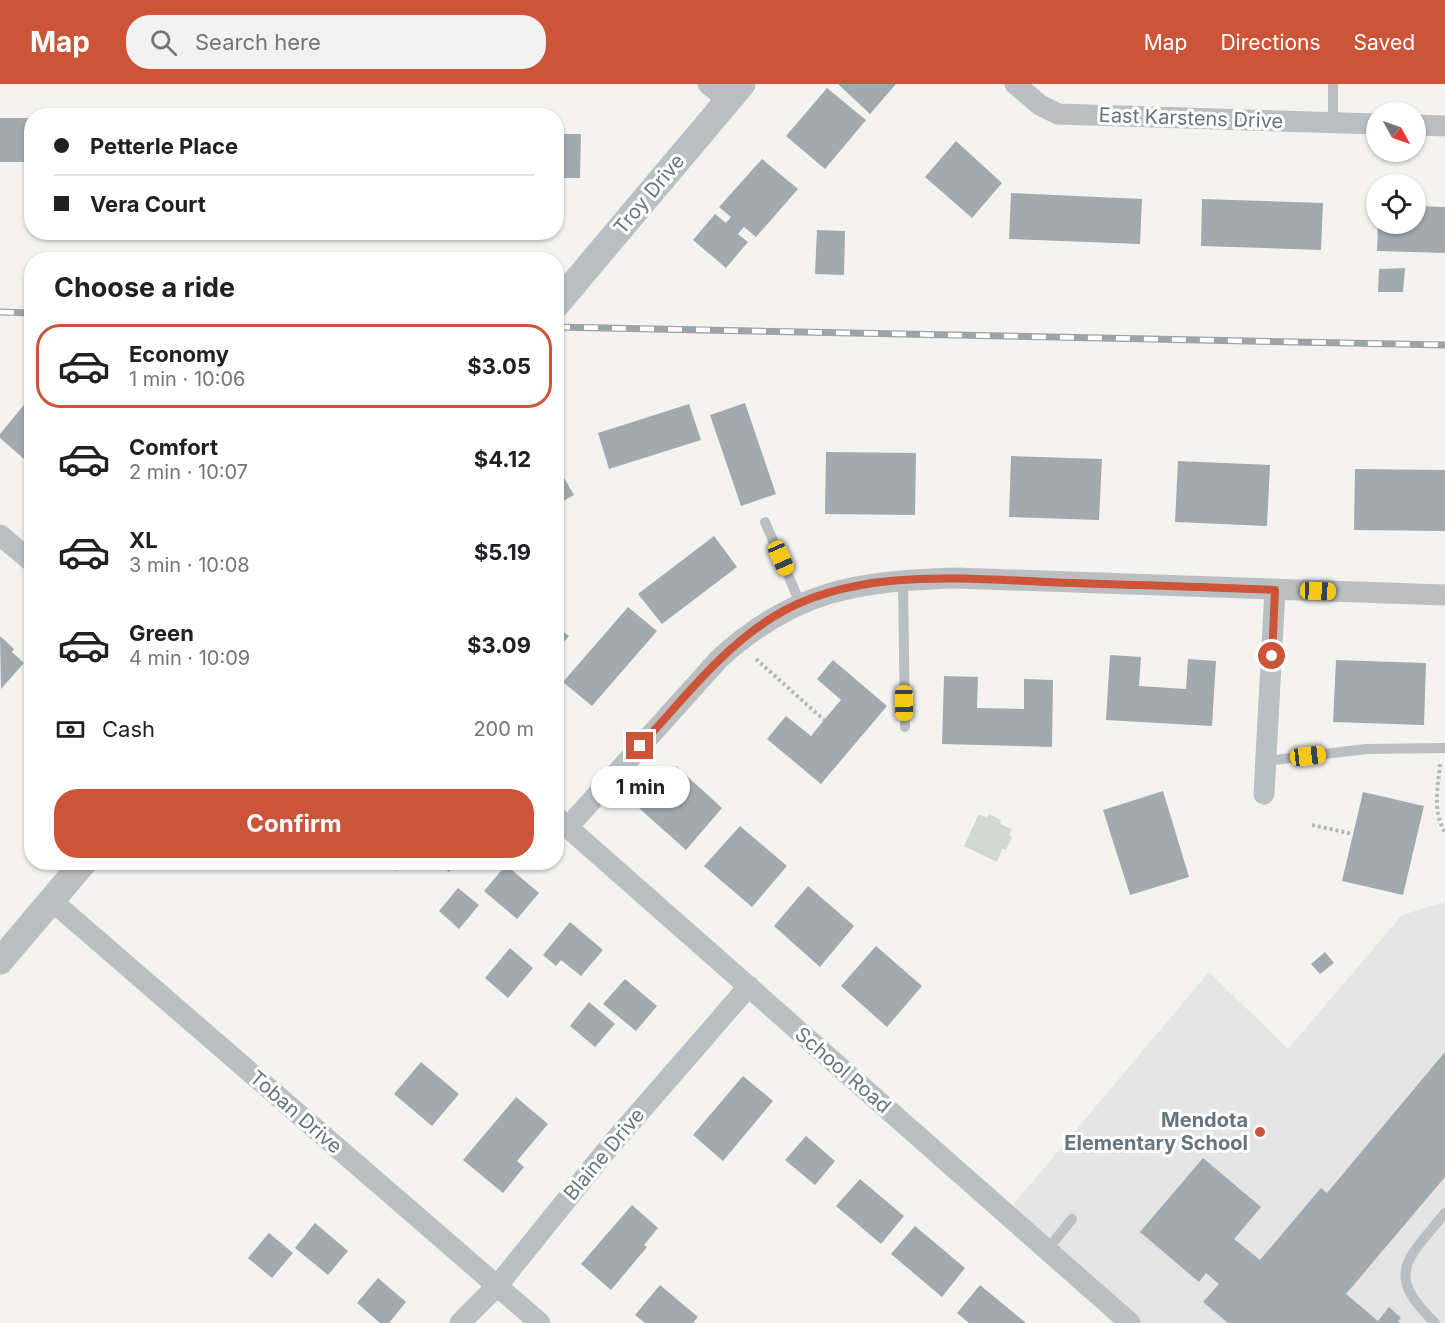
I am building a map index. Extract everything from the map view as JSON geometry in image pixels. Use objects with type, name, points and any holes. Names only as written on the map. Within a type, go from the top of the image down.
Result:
[{"type":"street","name":"East Karstens Drive","points":[[1015,84],[1040,105],[1058,114],[1366,124]]},
{"type":"street","name":"Troy Drive","points":[[564,294],[726,89]]},
{"type":"street","points":[[1426,125],[1445,126]]},
{"type":"street","points":[[0,536],[24,556]]},
{"type":"street","points":[[564,820],[719,659],[744,637],[767,621],[801,604],[855,586],[903,580],[957,579],[1445,595]]},
{"type":"street","points":[[1264,794],[1275,590]]},
{"type":"street","name":"School Road","points":[[564,824],[1130,1323]]},
{"type":"street","points":[[0,961],[77,870]]},
{"type":"street","name":"Toban Drive","points":[[51,900],[540,1323]]},
{"type":"street","name":"Blaine Drive","points":[[460,1323],[497,1286],[603,1154],[749,986]]},
{"type":"lane","points":[[1333,122],[1334,84]]},
{"type":"lane","points":[[765,522],[801,604]]},
{"type":"lane","points":[[903,580],[905,727]]},
{"type":"lane","points":[[1266,761],[1366,749],[1444,748]]},
{"type":"lane","points":[[1435,1323],[1410,1297],[1405,1276],[1411,1255],[1445,1213]]},
{"type":"lane","points":[[1047,1250],[1072,1219]]},
{"type":"path","points":[[752,653],[759,663],[824,720]]},
{"type":"path","points":[[1444,748],[1436,802],[1438,821],[1445,832]]},
{"type":"path","points":[[1312,825],[1353,834]]},
{"type":"shaded area","points":[[979,814],[987,818],[989,814],[1001,820],[1000,824],[1012,829],[1009,835],[1012,837],[1006,850],[1002,849],[997,862],[964,846]]},
{"type":"shaded area","name":"Mendota Elementary School","points":[[1445,902],[1445,1323],[1130,1323],[1006,1213],[1209,972],[1288,1049],[1402,915]]},
{"type":"building","points":[[838,84],[896,84],[870,114]]},
{"type":"building","points":[[827,88],[866,120],[825,169],[786,136]]},
{"type":"building","points":[[0,118],[24,118],[24,162],[0,162]]},
{"type":"building","points":[[564,134],[581,134],[580,178],[564,178]]},
{"type":"building","points":[[956,141],[1002,183],[972,218],[925,177]]},
{"type":"building","points":[[762,159],[798,189],[756,237],[744,227],[738,234],[748,242],[726,268],[693,240],[715,214],[726,223],[731,217],[719,207]]},
{"type":"building","points":[[1011,193],[1142,199],[1140,244],[1009,239]]},
{"type":"building","points":[[1202,199],[1323,203],[1321,250],[1201,246]]},
{"type":"building","points":[[1426,206],[1445,207],[1445,253],[1377,251],[1378,234],[1426,234]]},
{"type":"building","points":[[817,230],[845,231],[844,275],[815,274]]},
{"type":"building","points":[[1405,268],[1403,292],[1378,292],[1379,269]]},
{"type":"building","points":[[745,403],[776,494],[741,506],[710,415]]},
{"type":"building","points":[[689,404],[701,440],[609,469],[598,433]]},
{"type":"building","points":[[24,405],[24,459],[0,438],[0,434]]},
{"type":"building","points":[[826,452],[916,453],[915,515],[825,514]]},
{"type":"building","points":[[1011,456],[1102,459],[1099,520],[1009,517]]},
{"type":"building","points":[[1178,461],[1270,465],[1267,526],[1175,522]]},
{"type":"building","points":[[1355,469],[1445,470],[1445,531],[1354,530]]},
{"type":"building","points":[[564,478],[574,495],[564,501]]},
{"type":"building","points":[[714,536],[737,567],[662,624],[638,594]]},
{"type":"building","points":[[628,607],[657,631],[592,706],[564,681]]},
{"type":"building","points":[[564,632],[569,636],[564,642]]},
{"type":"building","points":[[0,636],[14,649],[12,652],[24,663],[1,689]]},
{"type":"building","points":[[1110,655],[1141,657],[1139,686],[1186,689],[1188,659],[1216,661],[1212,726],[1106,720]]},
{"type":"building","points":[[833,660],[887,706],[821,784],[767,739],[786,716],[811,736],[841,700],[817,679]]},
{"type":"building","points":[[1336,660],[1426,663],[1424,725],[1333,722]]},
{"type":"building","points":[[944,676],[978,677],[977,708],[1024,709],[1024,679],[1053,680],[1052,747],[942,744]]},
{"type":"building","points":[[676,766],[722,808],[686,850],[639,808]]},
{"type":"building","points":[[1163,791],[1189,877],[1130,895],[1103,810]]},
{"type":"building","points":[[1363,792],[1424,806],[1403,895],[1342,881]]},
{"type":"building","points":[[740,826],[787,866],[752,907],[704,866]]},
{"type":"building","points":[[502,870],[512,870],[539,893],[517,919],[484,891]]},
{"type":"building","points":[[808,886],[854,926],[820,967],[774,926]]},
{"type":"building","points":[[458,888],[479,905],[459,929],[439,911]]},
{"type":"building","points":[[570,922],[603,950],[581,976],[561,960],[556,966],[543,955]]},
{"type":"building","points":[[876,946],[922,986],[887,1027],[841,986]]},
{"type":"building","points":[[510,948],[533,968],[508,998],[485,978]]},
{"type":"building","points":[[1325,952],[1334,963],[1320,974],[1311,964]]},
{"type":"building","points":[[625,979],[657,1006],[636,1031],[603,1004]]},
{"type":"building","points":[[589,1002],[615,1024],[595,1047],[570,1026]]},
{"type":"building","name":"Mendota Elementary School","points":[[1445,1052],[1445,1177],[1346,1294],[1378,1321],[1389,1307],[1401,1318],[1398,1321],[1400,1323],[1228,1323],[1203,1302],[1219,1284],[1206,1273],[1199,1282],[1140,1232],[1203,1158],[1261,1207],[1234,1239],[1260,1260],[1321,1188],[1327,1193]]},
{"type":"building","points":[[421,1062],[459,1094],[432,1126],[394,1094]]},
{"type":"building","points":[[743,1076],[773,1101],[723,1161],[693,1135]]},
{"type":"building","points":[[516,1097],[548,1124],[517,1161],[524,1167],[503,1193],[463,1160]]},
{"type":"building","points":[[806,1136],[835,1161],[815,1185],[785,1160]]},
{"type":"building","points":[[860,1179],[904,1216],[881,1244],[836,1206]]},
{"type":"building","points":[[632,1205],[658,1228],[644,1245],[647,1247],[611,1290],[581,1264]]},
{"type":"building","points":[[315,1223],[348,1251],[328,1275],[295,1248]]},
{"type":"building","points":[[915,1226],[965,1268],[942,1297],[891,1254]]},
{"type":"building","points":[[269,1233],[293,1253],[272,1278],[248,1258]]},
{"type":"building","points":[[378,1278],[406,1302],[389,1323],[380,1323],[357,1303]]},
{"type":"building","points":[[660,1285],[698,1317],[693,1323],[645,1323],[635,1315]]},
{"type":"building","points":[[980,1285],[1026,1323],[969,1323],[957,1313]]},
{"type":"railway","points":[[0,312],[24,313]]},
{"type":"railway","points":[[564,327],[1445,345]]},
{"type":"place","name":"Mendota Elementary School","points":[[1260,1132]]},
{"type":"route","points":[[640,746],[719,659],[744,637],[775,616],[855,586],[903,580],[957,579],[1275,590],[1272,656]]}]
